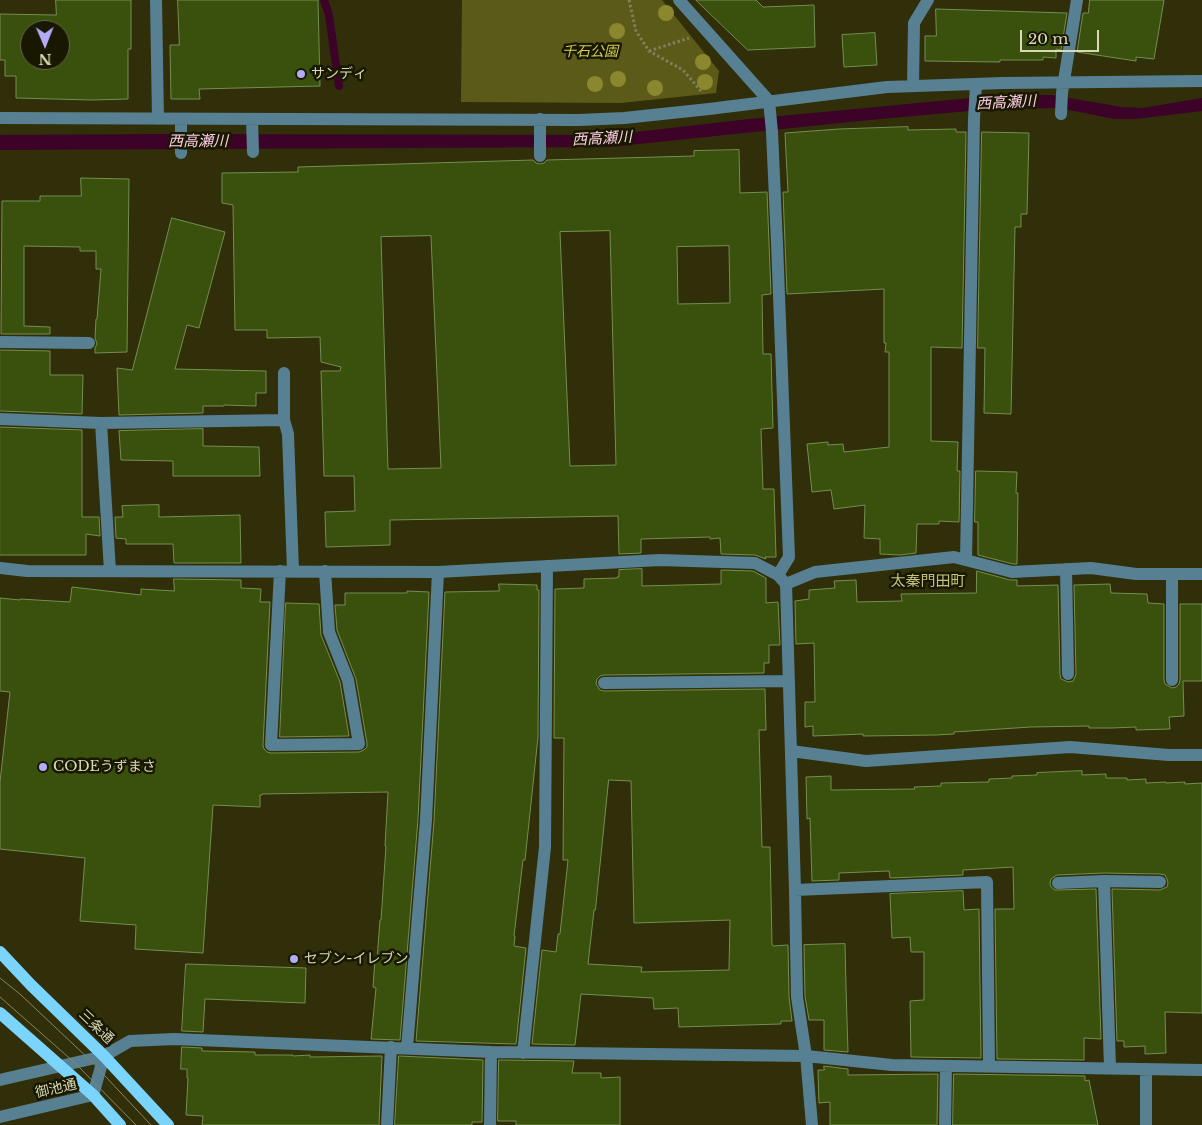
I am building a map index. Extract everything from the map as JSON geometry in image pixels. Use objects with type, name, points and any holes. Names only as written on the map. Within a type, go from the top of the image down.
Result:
[{"type":"main road","name":"三条通","points":[[0,952],[104,1056],[168,1125]]},
{"type":"main road","points":[[0,1014],[93,1095],[120,1125]]},
{"type":"street","points":[[156,0],[158,119]]},
{"type":"street","points":[[679,0],[708,32],[770,108],[789,557],[782,580],[789,681],[797,998],[806,1056],[812,1125]]},
{"type":"street","points":[[913,86],[914,24],[928,0]]},
{"type":"street","points":[[1061,114],[1077,0]]},
{"type":"street","points":[[0,118],[252,119],[540,124],[708,110],[770,108],[887,87],[913,86],[976,90],[1064,88],[1202,81]]},
{"type":"street","points":[[966,560],[976,90]]},
{"type":"street","points":[[181,119],[181,153]]},
{"type":"street","points":[[252,119],[252,152]]},
{"type":"street","points":[[540,124],[540,156]]},
{"type":"street","points":[[0,342],[89,343]]},
{"type":"street","points":[[284,373],[284,420],[288,434],[287,571],[271,745],[359,744],[348,680],[330,632],[325,571]]},
{"type":"street","points":[[0,419],[101,423],[284,420]]},
{"type":"street","points":[[101,423],[110,571]]},
{"type":"street","points":[[0,568],[110,571],[438,572],[660,560],[755,563],[782,580],[815,572],[954,557],[1012,572],[1091,568],[1136,574],[1202,574]]},
{"type":"street","points":[[523,1053],[544,847],[547,566]]},
{"type":"street","points":[[1066,569],[1068,674]]},
{"type":"street","points":[[407,1048],[426,820],[438,572]]},
{"type":"street","points":[[1172,574],[1172,680]]},
{"type":"street","points":[[604,683],[789,681]]},
{"type":"street","points":[[791,751],[866,761],[1070,747],[1169,755],[1202,754]]},
{"type":"street","points":[[1058,884],[1104,881],[1160,882]]},
{"type":"street","points":[[1104,881],[1110,1068]]},
{"type":"street","points":[[795,890],[987,882],[988,1066]]},
{"type":"street","points":[[104,1056],[130,1040],[174,1039],[523,1053],[806,1056],[892,1065],[1202,1070]]},
{"type":"street","points":[[388,1125],[390,1047]]},
{"type":"street","points":[[490,1125],[491,1052]]},
{"type":"street","name":"御池通","points":[[0,1080],[104,1056],[93,1095],[0,1117]]},
{"type":"street","points":[[945,1125],[946,1066]]},
{"type":"street","points":[[1146,1069],[1146,1125]]},
{"type":"path","points":[[629,0],[636,30],[649,51],[683,70],[703,93]]},
{"type":"path","points":[[649,51],[708,32]]},
{"type":"green space","name":"千石公園","points":[[462,0],[662,0],[719,71],[716,93],[621,103],[461,102]]},
{"type":"water","name":"西高瀬川","points":[[1003,95],[1052,95],[1122,107],[1143,108],[1202,98],[1202,111],[1135,119],[1114,119],[1059,108],[990,109],[610,147],[0,150],[0,135],[610,135],[749,119]]},
{"type":"building","points":[[56,0],[131,0],[131,49],[128,49],[128,99],[16,98],[16,76],[5,76],[5,60],[0,60],[0,14],[56,15]]},
{"type":"building","points":[[178,0],[318,0],[320,86],[199,89],[200,99],[171,99],[170,45],[179,45]]},
{"type":"building","points":[[696,0],[756,0],[763,7],[814,5],[815,47],[748,50]]},
{"type":"building","points":[[1090,0],[1164,0],[1154,59],[1136,57],[1136,61],[1077,52],[1083,13],[1088,13]]},
{"type":"building","points":[[936,9],[1067,13],[1061,50],[1056,49],[1056,58],[1043,57],[1043,60],[1000,60],[1000,62],[925,61],[925,36],[936,36]]},
{"type":"building","points":[[875,33],[877,65],[844,67],[842,35]]},
{"type":"building","points":[[908,127],[908,130],[956,129],[956,132],[966,132],[962,348],[931,347],[931,441],[958,442],[957,471],[960,471],[959,522],[939,521],[939,524],[917,524],[916,553],[900,555],[880,554],[880,539],[864,538],[865,505],[834,509],[831,490],[812,492],[807,444],[828,442],[828,445],[843,444],[844,452],[889,447],[889,352],[885,352],[886,343],[884,343],[884,289],[787,294],[783,192],[788,192],[785,133]]},
{"type":"building","points":[[982,132],[1029,133],[1027,214],[1021,214],[1021,227],[1015,227],[1011,414],[984,413],[985,348],[978,348]]},
{"type":"building","points":[[739,150],[740,193],[767,192],[771,294],[762,295],[763,354],[771,354],[773,428],[761,429],[763,489],[774,489],[776,557],[765,557],[766,559],[755,555],[721,554],[720,538],[710,539],[710,537],[641,539],[641,553],[619,554],[618,516],[390,520],[390,545],[326,547],[325,512],[355,511],[354,476],[324,476],[321,371],[340,371],[341,367],[321,362],[320,337],[267,338],[267,330],[235,330],[233,205],[222,203],[222,173],[298,172],[298,167],[533,160],[540,164],[547,160],[694,156],[694,151]],"holes":[[[610,231],[616,465],[570,466],[560,232]],[[431,236],[441,468],[388,469],[381,237]],[[729,246],[730,303],[678,304],[677,247]]]},
{"type":"building","points":[[81,178],[129,179],[127,352],[95,353],[101,269],[96,269],[96,251],[80,251],[80,247],[24,246],[24,326],[50,327],[50,334],[1,334],[2,201],[40,201],[40,196],[81,196]]},
{"type":"building","points":[[172,218],[225,232],[199,328],[187,325],[175,369],[266,371],[266,393],[256,393],[256,406],[203,406],[203,413],[119,415],[117,368],[132,370]]},
{"type":"building","points":[[0,350],[50,351],[50,375],[83,375],[82,414],[0,411]]},
{"type":"building","points":[[0,427],[82,430],[82,517],[99,517],[100,536],[86,534],[86,555],[0,555]]},
{"type":"building","points":[[203,429],[203,446],[259,447],[260,476],[173,476],[173,461],[121,460],[119,431]]},
{"type":"building","points":[[976,471],[1017,472],[1017,564],[978,555],[978,522],[975,522]]},
{"type":"building","points":[[159,505],[159,517],[240,515],[241,563],[174,563],[173,544],[126,544],[126,539],[116,538],[115,517],[123,517],[122,506]]},
{"type":"building","points":[[642,569],[642,586],[721,584],[721,570],[753,571],[766,578],[766,603],[778,602],[780,645],[769,645],[769,663],[764,663],[764,673],[604,675],[597,679],[596,684],[600,690],[604,691],[765,689],[766,730],[759,730],[762,847],[770,847],[772,944],[773,946],[788,945],[789,997],[792,1021],[781,1021],[781,1024],[679,1027],[678,1008],[654,1009],[653,998],[581,994],[575,1045],[532,1044],[542,950],[556,952],[558,934],[560,934],[568,860],[563,860],[564,738],[554,738],[555,589],[584,588],[584,579],[617,578],[619,577],[619,570]],"holes":[[[609,780],[631,781],[634,923],[730,920],[729,970],[641,972],[642,967],[588,964]]]},
{"type":"building","points":[[977,571],[1010,580],[1017,580],[1017,586],[1058,585],[1060,674],[1061,679],[1068,682],[1073,681],[1076,674],[1074,585],[1110,584],[1111,593],[1147,594],[1148,603],[1164,604],[1164,680],[1165,684],[1172,688],[1179,684],[1180,680],[1180,604],[1202,604],[1202,681],[1183,681],[1184,716],[1169,717],[1170,729],[1136,730],[1136,727],[1089,728],[1089,726],[1031,727],[936,735],[863,736],[863,734],[813,736],[813,726],[805,727],[805,702],[815,702],[814,643],[796,644],[795,601],[809,599],[809,590],[835,588],[834,581],[856,580],[857,602],[902,601],[901,594],[976,593]]},
{"type":"building","points":[[174,579],[241,580],[241,588],[261,589],[260,602],[270,602],[263,745],[267,752],[271,753],[359,752],[367,747],[356,679],[337,630],[335,605],[345,605],[345,593],[429,592],[418,819],[400,1040],[371,1039],[376,988],[373,987],[375,959],[377,959],[381,920],[388,792],[262,794],[260,795],[260,807],[213,805],[203,953],[135,949],[136,925],[80,921],[85,858],[0,849],[0,782],[10,692],[0,691],[0,598],[70,602],[72,587],[141,595],[141,589],[174,591]]},
{"type":"building","points":[[499,584],[537,585],[537,590],[539,590],[538,737],[525,860],[523,860],[514,936],[514,946],[526,948],[516,1044],[416,1041],[434,821],[445,592],[499,591]]},
{"type":"building","points":[[286,603],[319,604],[321,635],[340,682],[349,736],[280,737]]},
{"type":"building","points":[[1082,771],[1082,775],[1106,774],[1106,778],[1146,779],[1146,783],[1202,783],[1202,1013],[1165,1012],[1166,1053],[1145,1054],[1145,1046],[1124,1047],[1124,1041],[1117,1041],[1112,889],[1160,890],[1167,887],[1167,879],[1165,875],[1160,874],[1104,873],[1057,875],[1051,879],[1050,883],[1051,887],[1055,890],[1096,889],[1101,1039],[1084,1038],[1084,1060],[997,1059],[995,909],[1014,909],[1013,867],[963,870],[963,875],[890,878],[889,871],[839,873],[839,880],[812,881],[810,818],[807,819],[806,777],[831,776],[831,790],[915,789],[914,787],[941,786],[941,783],[989,782],[989,779],[1037,775],[1037,773]]},
{"type":"building","points":[[963,891],[964,910],[979,909],[981,1058],[911,1057],[910,1001],[924,1000],[924,952],[911,952],[910,937],[892,938],[890,894]]},
{"type":"building","points":[[845,944],[848,1052],[824,1050],[824,1020],[809,1020],[805,996],[804,945]]},
{"type":"building","points":[[186,964],[306,968],[305,1003],[205,999],[203,1032],[182,1031]]},
{"type":"building","points":[[182,1047],[202,1048],[202,1051],[255,1052],[255,1055],[310,1055],[310,1057],[382,1056],[379,1125],[202,1125],[203,1116],[186,1115],[188,1078],[187,1069],[181,1069]]},
{"type":"building","points":[[399,1056],[483,1060],[482,1122],[472,1122],[472,1125],[395,1125]]},
{"type":"building","points":[[499,1060],[574,1061],[572,1073],[601,1073],[601,1078],[620,1077],[620,1125],[516,1125],[516,1121],[498,1121]]},
{"type":"building","points":[[824,1066],[848,1069],[848,1075],[938,1074],[937,1125],[830,1125],[830,1102],[819,1103],[818,1070],[824,1070]]},
{"type":"building","points":[[954,1074],[1085,1076],[1085,1081],[1089,1080],[1098,1125],[953,1125]]},
{"type":"waterway","points":[[324,0],[329,15],[339,86]]},
{"type":"tram line","points":[[0,978],[21,995],[90,1060],[151,1125]]},
{"type":"tram line","points":[[0,997],[75,1063],[136,1125]]},
{"type":"place","name":"サンディ","points":[[301,74]]},
{"type":"place","name":"CODEうずまさ","points":[[43,767]]},
{"type":"place","name":"セブン-イレブン","points":[[294,959]]},
{"type":"district","name":"太秦門田町","points":[[928,582]]}]
